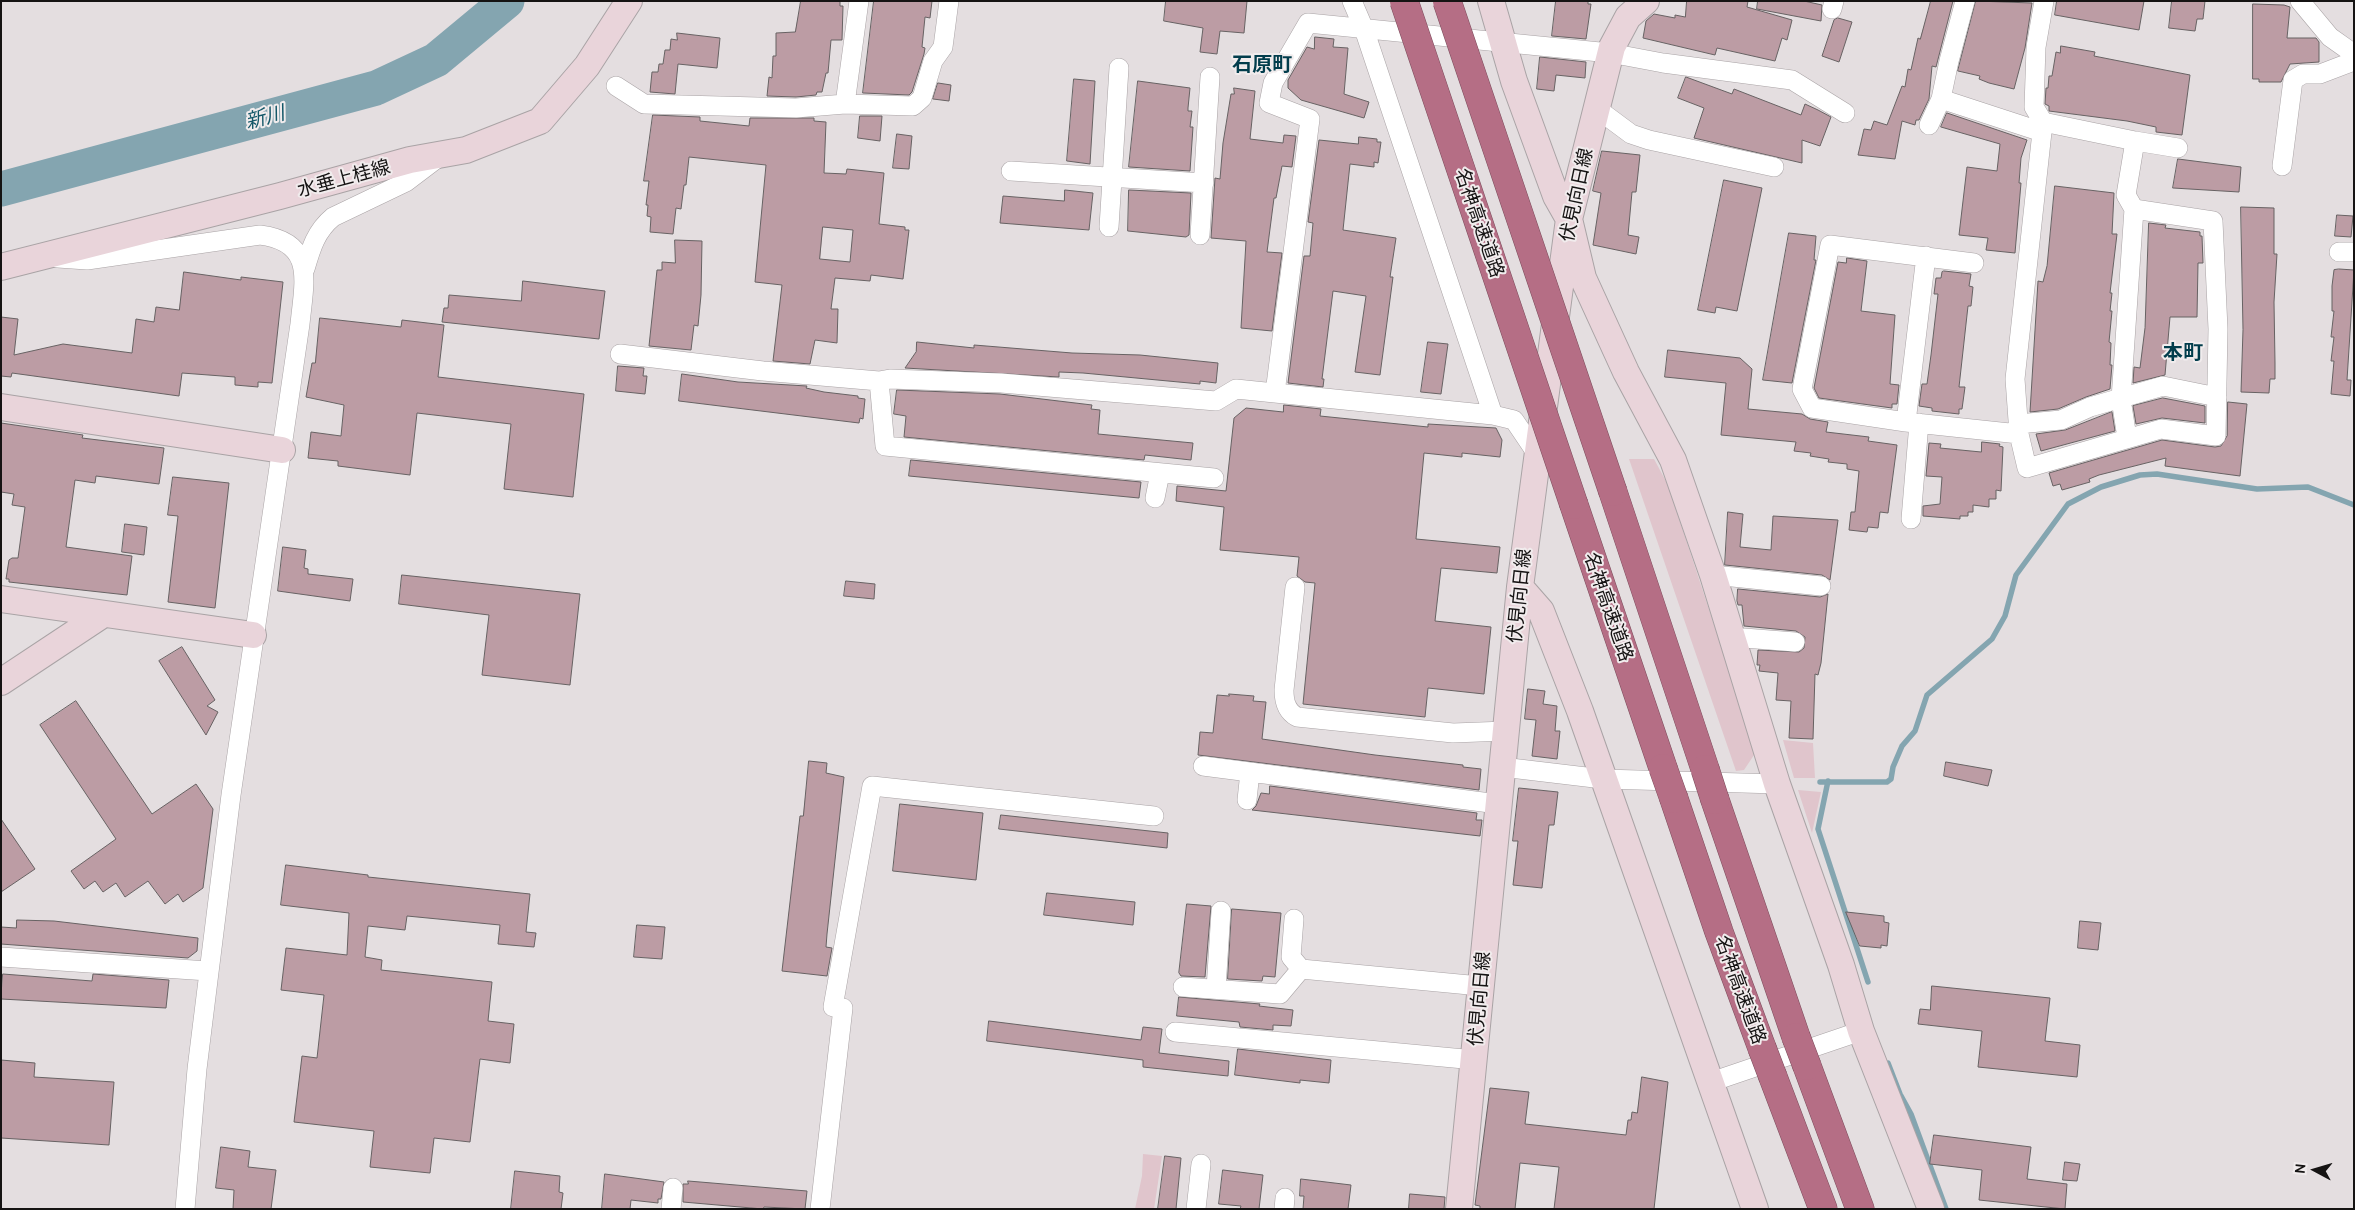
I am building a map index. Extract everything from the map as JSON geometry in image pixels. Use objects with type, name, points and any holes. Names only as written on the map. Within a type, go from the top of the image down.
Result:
[{"type":"highway","name":"名神高速道路","points":[[1404,1],[1719,932],[1823,1209]]},
{"type":"highway","name":"名神高速道路","points":[[1447,1],[1796,1037],[1860,1209]]},
{"type":"street","name":"水垂上桂線","points":[[1,267],[280,196],[410,160],[466,150],[540,121],[587,66],[629,1]]},
{"type":"street","points":[[845,104],[859,1]]},
{"type":"street","points":[[616,86],[644,104],[796,108],[845,104],[913,106],[922,98],[933,62],[943,47],[949,1]]},
{"type":"street","points":[[1352,1],[1364,29],[1493,415]]},
{"type":"street","points":[[1491,1],[1514,81],[1556,196],[1569,219],[1582,278],[1626,372],[1673,460],[1713,575],[1777,784],[1841,965],[1861,1031],[1931,1209]]},
{"type":"street","points":[[1929,125],[1941,100],[1965,1]]},
{"type":"street","points":[[2044,1],[2036,47],[2034,107],[2042,127],[2015,379],[2019,429],[2027,468],[2161,429],[2216,436],[2218,329],[2213,222],[2134,210]]},
{"type":"street","points":[[2300,1],[2330,37],[2354,54]]},
{"type":"street","name":"伏見向日線","points":[[1459,1209],[1520,587],[1569,219],[1610,53],[1633,7]]},
{"type":"street","points":[[1275,393],[1310,119],[1269,103],[1273,83],[1308,23],[1610,53],[1663,63],[1792,80],[1845,113]]},
{"type":"street","points":[[2282,166],[2294,80],[2303,74],[2320,74],[2354,61]]},
{"type":"street","points":[[1109,227],[1119,68]]},
{"type":"street","points":[[1200,235],[1210,77]]},
{"type":"street","points":[[1941,100],[2042,127],[2178,148]]},
{"type":"street","points":[[1596,108],[1631,134],[1649,140],[1774,167]]},
{"type":"street","points":[[2127,438],[2121,399],[2134,210],[2126,195],[2135,141]]},
{"type":"street","points":[[185,1209],[208,971],[253,635],[300,324],[305,269],[315,237],[324,224],[333,217],[406,182],[444,154]]},
{"type":"street","points":[[1011,171],[1204,183]]},
{"type":"street","points":[[42,257],[87,260],[260,235],[281,240],[293,247],[305,269]]},
{"type":"street","points":[[1974,262],[1830,245],[1802,390],[1812,408],[1912,423],[2019,429],[2061,420],[2090,407],[2163,386],[2217,397]]},
{"type":"street","points":[[1911,519],[1912,423],[1926,256]]},
{"type":"street","points":[[620,354],[764,371],[879,381],[890,379],[1001,383],[1216,401],[1236,389],[1493,415],[1514,420],[1537,454]]},
{"type":"street","points":[[879,381],[885,446],[1214,478]]},
{"type":"street","points":[[1,407],[282,450]]},
{"type":"street","points":[[1155,498],[1160,473]]},
{"type":"street","points":[[1713,575],[1821,586]]},
{"type":"street","points":[[1295,587],[1284,690],[1284,700],[1290,713],[1297,717],[1453,733],[1506,731]]},
{"type":"street","points":[[1520,587],[1541,611],[1580,711],[1755,1209]]},
{"type":"street","points":[[1,598],[102,615],[253,635]]},
{"type":"street","points":[[1,682],[102,615]]},
{"type":"street","points":[[1733,641],[1744,638],[1795,642]]},
{"type":"street","points":[[1203,766],[1498,804]]},
{"type":"street","points":[[1502,767],[1603,779],[1777,784]]},
{"type":"street","points":[[1248,800],[1250,772]]},
{"type":"street","points":[[820,1209],[838,1008],[872,786],[1154,816]]},
{"type":"street","points":[[1216,990],[1221,911]]},
{"type":"street","points":[[1294,918],[1291,957],[1301,969],[1480,986]]},
{"type":"street","points":[[1,957],[208,971]]},
{"type":"street","points":[[1183,987],[1280,994],[1301,969]]},
{"type":"street","points":[[1710,1082],[1861,1031]]},
{"type":"street","points":[[1174,1032],[1475,1060]]},
{"type":"street","points":[[1196,1209],[1201,1164]]},
{"type":"street","points":[[672,1209],[673,1188]]},
{"type":"shaded area","points":[[1629,459],[1654,459],[1668,485],[1756,752],[1744,770],[1736,771]]},
{"type":"shaded area","points":[[1783,740],[1813,743],[1815,778],[1794,778]]},
{"type":"shaded area","points":[[1798,790],[1821,792],[1812,833]]},
{"type":"shaded area","points":[[1143,1154],[1162,1156],[1154,1209],[1135,1209],[1142,1176]]},
{"type":"building","points":[[801,1],[840,1],[840,6],[843,6],[842,40],[831,40],[828,73],[826,73],[822,92],[817,92],[816,95],[796,97],[767,96],[769,77],[772,78],[773,56],[776,56],[776,33],[795,32]]},
{"type":"building","points":[[874,1],[932,1],[930,18],[925,17],[922,47],[925,48],[924,54],[912,92],[909,95],[863,93]]},
{"type":"building","points":[[1166,1],[1247,1],[1244,33],[1220,31],[1217,54],[1200,52],[1203,28],[1164,21]]},
{"type":"building","points":[[1556,1],[1588,1],[1588,4],[1591,4],[1586,39],[1552,36]]},
{"type":"building","points":[[1687,1],[1748,1],[1747,7],[1792,20],[1787,40],[1782,38],[1775,61],[1717,48],[1715,55],[1643,38],[1646,21],[1654,14],[1675,18],[1675,15],[1685,17]]},
{"type":"building","points":[[1758,1],[1804,1],[1822,5],[1821,21],[1757,9]]},
{"type":"building","points":[[1931,1],[1953,1],[1936,67],[1932,66],[1929,99],[1915,125],[1902,121],[1895,159],[1858,155],[1864,129],[1871,130],[1874,121],[1887,125],[1902,86],[1905,87],[1908,69],[1911,70],[1918,38],[1920,39]]},
{"type":"building","points":[[1976,1],[2032,3],[2025,48],[2014,89],[1989,83],[1979,79],[1980,76],[1958,71]]},
{"type":"building","points":[[2057,1],[2144,1],[2139,30],[2055,15]]},
{"type":"building","points":[[2172,1],[2205,1],[2203,19],[2197,19],[2195,31],[2169,28]]},
{"type":"building","points":[[2253,4],[2284,5],[2290,7],[2287,38],[2316,38],[2319,42],[2319,62],[2290,64],[2281,82],[2259,82],[2259,79],[2253,79]]},
{"type":"building","points":[[1838,18],[1852,22],[1839,62],[1822,56],[1834,20]]},
{"type":"building","points":[[677,33],[720,38],[717,68],[678,64],[675,94],[650,92],[652,72],[658,72],[659,64],[663,64],[665,50],[670,50],[671,39],[677,40]]},
{"type":"building","points":[[1315,37],[1334,39],[1333,47],[1348,48],[1344,94],[1369,102],[1364,118],[1301,100],[1288,88],[1288,80],[1307,47],[1314,49]]},
{"type":"building","points":[[2061,46],[2095,52],[2094,56],[2190,75],[2182,135],[2156,132],[2156,127],[2127,121],[2049,111],[2049,106],[2045,104],[2046,88],[2048,88],[2049,76],[2052,76],[2056,52],[2060,53]]},
{"type":"building","points":[[1540,57],[1586,62],[1585,78],[1556,75],[1554,91],[1537,89]]},
{"type":"building","points":[[1686,77],[1732,94],[1734,89],[1801,115],[1805,104],[1818,110],[1831,117],[1820,146],[1802,140],[1802,163],[1694,138],[1704,108],[1678,98]]},
{"type":"building","points":[[1074,79],[1095,81],[1090,164],[1067,161]]},
{"type":"building","points":[[1138,81],[1190,88],[1188,111],[1192,111],[1190,127],[1193,127],[1190,171],[1129,167]]},
{"type":"building","points":[[938,83],[951,85],[949,101],[933,99]]},
{"type":"building","points":[[1234,88],[1255,91],[1250,139],[1283,143],[1284,135],[1296,136],[1292,167],[1282,166],[1276,198],[1274,198],[1267,252],[1282,253],[1272,331],[1241,328],[1246,241],[1211,238],[1215,178],[1220,179],[1223,143],[1231,94],[1234,94]]},
{"type":"building","points":[[1947,113],[2027,140],[2021,158],[2019,183],[2021,183],[2015,253],[1986,250],[1988,238],[1959,235],[1967,167],[1997,171],[2000,144],[1941,127]]},
{"type":"building","points":[[653,115],[700,117],[700,121],[749,126],[750,118],[814,118],[814,121],[826,122],[824,173],[846,174],[847,169],[884,173],[879,224],[905,227],[905,230],[909,230],[903,279],[871,275],[870,281],[835,278],[831,309],[838,309],[837,343],[815,340],[810,364],[773,361],[782,285],[755,282],[766,165],[689,157],[686,185],[684,185],[681,209],[676,208],[673,234],[650,232],[651,217],[647,216],[648,205],[646,205],[649,181],[644,181]],"holes":[[[823,227],[853,230],[850,262],[820,259]]]},
{"type":"building","points":[[860,116],[882,116],[880,141],[858,138]]},
{"type":"building","points":[[897,134],[912,136],[909,169],[893,168]]},
{"type":"building","points":[[1359,137],[1377,139],[1377,142],[1381,142],[1378,163],[1374,162],[1374,167],[1350,164],[1343,230],[1396,238],[1390,277],[1393,277],[1380,375],[1355,372],[1366,296],[1333,291],[1322,379],[1324,379],[1323,387],[1288,383],[1304,256],[1310,256],[1313,223],[1308,222],[1319,140],[1358,144]]},
{"type":"building","points":[[1602,151],[1640,155],[1636,192],[1632,192],[1628,235],[1639,237],[1636,254],[1593,245],[1601,193],[1593,191]]},
{"type":"building","points":[[2178,159],[2241,167],[2239,192],[2173,188]]},
{"type":"building","points":[[1724,180],[1762,188],[1737,311],[1716,307],[1715,313],[1698,310]]},
{"type":"building","points":[[2055,186],[2114,193],[2112,234],[2117,234],[2110,293],[2112,293],[2110,311],[2112,311],[2109,342],[2111,343],[2110,365],[2112,365],[2110,389],[2058,409],[2030,412],[2038,281],[2043,282],[2047,266]]},
{"type":"building","points":[[1065,190],[1093,193],[1089,230],[1000,223],[1003,196],[1064,201]]},
{"type":"building","points":[[1129,190],[1191,193],[1189,235],[1186,237],[1128,231]]},
{"type":"building","points":[[2241,207],[2274,208],[2274,254],[2277,254],[2274,302],[2275,379],[2270,379],[2269,393],[2241,392],[2243,330]]},
{"type":"building","points":[[2337,215],[2353,216],[2351,237],[2335,236]]},
{"type":"building","points":[[2149,223],[2166,225],[2165,228],[2200,232],[2200,236],[2202,236],[2203,263],[2198,263],[2197,317],[2170,317],[2165,375],[2133,383],[2134,367],[2140,368],[2145,328]]},
{"type":"building","points":[[1789,233],[1816,236],[1814,260],[1816,260],[1792,383],[1763,380]]},
{"type":"building","points":[[675,240],[702,241],[701,295],[698,326],[694,325],[691,350],[649,346],[657,270],[662,270],[662,262],[675,263]]},
{"type":"building","points":[[1847,258],[1867,261],[1861,311],[1895,315],[1890,384],[1899,385],[1897,404],[1892,404],[1892,408],[1819,398],[1814,388],[1838,262],[1846,263]]},
{"type":"building","points":[[2334,270],[2354,270],[2347,380],[2351,380],[2350,396],[2331,394],[2334,361],[2331,361],[2334,337],[2331,337],[2334,311],[2332,311],[2332,286]]},
{"type":"building","points":[[1944,271],[1971,274],[1969,286],[1973,287],[1971,306],[1968,306],[1959,387],[1965,387],[1962,409],[1959,409],[1959,414],[1932,411],[1932,408],[1919,406],[1922,384],[1927,384],[1931,355],[1938,294],[1934,294],[1936,278],[1941,278]]},
{"type":"building","points":[[184,272],[241,280],[241,277],[283,282],[272,383],[258,382],[258,387],[235,385],[235,377],[182,373],[179,396],[12,373],[11,377],[1,376],[1,317],[18,319],[14,355],[63,344],[132,353],[136,319],[154,322],[156,307],[179,310]]},
{"type":"building","points":[[523,281],[605,291],[599,339],[442,322],[444,308],[448,308],[449,295],[521,301]]},
{"type":"building","points":[[320,318],[401,327],[402,320],[444,325],[438,377],[584,394],[573,497],[504,489],[511,424],[417,413],[410,475],[338,466],[338,461],[308,458],[311,432],[341,436],[344,405],[306,397],[312,363],[315,363]]},
{"type":"building","points":[[917,342],[974,348],[974,345],[1072,353],[1140,355],[1218,363],[1216,383],[1200,381],[1200,384],[1083,373],[1059,372],[1059,377],[905,368],[916,352]]},
{"type":"building","points":[[1428,342],[1448,344],[1441,394],[1421,392]]},
{"type":"building","points":[[1668,350],[1740,358],[1752,369],[1748,409],[1802,414],[1810,419],[1828,422],[1826,432],[1869,437],[1868,441],[1897,445],[1888,513],[1880,512],[1878,528],[1868,527],[1867,532],[1849,530],[1851,512],[1855,512],[1859,471],[1847,469],[1847,464],[1828,462],[1829,459],[1810,456],[1811,453],[1794,451],[1796,442],[1721,435],[1726,383],[1665,377]]},
{"type":"building","points":[[618,366],[644,368],[643,376],[647,376],[645,394],[616,391]]},
{"type":"building","points":[[682,374],[738,382],[807,386],[806,388],[824,392],[858,396],[858,398],[865,399],[863,419],[860,418],[859,423],[679,401]]},
{"type":"building","points":[[897,390],[1000,394],[1092,405],[1091,409],[1100,410],[1098,434],[1193,443],[1191,460],[1145,455],[1144,460],[904,437],[906,416],[894,414]]},
{"type":"building","points":[[2163,398],[2205,406],[2205,423],[2162,418],[2136,424],[2133,406]]},
{"type":"building","points":[[2228,402],[2247,404],[2240,476],[2165,466],[2166,458],[2099,475],[2089,479],[2090,482],[2062,490],[2060,484],[2053,486],[2049,473],[2162,440],[2215,447],[2221,446],[2227,436]]},
{"type":"building","points":[[1284,405],[1321,409],[1320,416],[1428,427],[1428,424],[1496,428],[1502,440],[1500,457],[1462,453],[1462,457],[1424,453],[1416,539],[1500,547],[1497,573],[1441,568],[1435,621],[1491,627],[1484,694],[1428,688],[1425,717],[1303,704],[1315,583],[1305,582],[1297,576],[1299,557],[1220,550],[1224,507],[1176,501],[1177,486],[1226,491],[1234,418],[1246,408],[1283,412]]},
{"type":"building","points":[[2112,412],[2115,431],[2041,451],[2036,434],[2065,430]]},
{"type":"building","points":[[1,423],[83,435],[82,438],[164,448],[159,484],[96,476],[95,483],[75,480],[66,547],[132,556],[127,595],[9,582],[9,579],[6,579],[9,560],[18,558],[25,507],[12,505],[14,494],[1,492]]},
{"type":"building","points":[[1982,442],[2000,444],[1999,446],[2003,447],[2001,491],[1996,490],[1996,499],[1989,499],[1989,507],[1973,505],[1973,512],[1968,512],[1968,516],[1960,516],[1960,519],[1923,516],[1923,506],[1940,504],[1942,477],[1926,476],[1929,443],[1941,444],[1940,448],[1981,452]]},
{"type":"building","points":[[911,460],[1141,482],[1139,498],[909,476]]},
{"type":"building","points":[[173,477],[229,483],[215,608],[168,602],[178,516],[168,515]]},
{"type":"building","points":[[1728,512],[1743,514],[1740,547],[1771,550],[1773,516],[1838,520],[1830,580],[1822,575],[1725,565]]},
{"type":"building","points":[[125,524],[147,527],[144,555],[122,552]]},
{"type":"building","points":[[283,547],[306,550],[304,568],[308,569],[308,574],[353,579],[350,601],[278,591]]},
{"type":"building","points":[[402,575],[580,594],[570,685],[482,675],[489,615],[399,604]]},
{"type":"building","points":[[846,581],[875,584],[874,599],[844,596]]},
{"type":"building","points":[[1738,589],[1820,597],[1828,594],[1821,663],[1818,675],[1815,674],[1813,739],[1789,738],[1791,701],[1776,700],[1778,673],[1759,671],[1760,665],[1757,665],[1758,650],[1799,652],[1804,648],[1805,637],[1796,631],[1744,626],[1742,605],[1738,605],[1737,601]]},
{"type":"building","points":[[182,647],[215,700],[207,706],[218,712],[206,735],[159,661]]},
{"type":"building","points":[[1528,689],[1545,691],[1543,704],[1557,706],[1555,731],[1560,731],[1557,759],[1532,756],[1536,720],[1525,719]]},
{"type":"building","points":[[1229,694],[1254,696],[1253,701],[1266,702],[1262,739],[1463,765],[1463,767],[1481,769],[1479,790],[1198,755],[1200,732],[1213,733],[1217,695],[1229,696]]},
{"type":"building","points":[[76,701],[152,814],[196,784],[213,809],[203,888],[183,902],[178,894],[165,904],[148,881],[125,897],[116,883],[103,892],[95,881],[84,889],[71,871],[116,839],[40,725]]},
{"type":"building","points":[[809,761],[827,763],[826,773],[844,777],[827,934],[826,947],[832,948],[827,976],[782,971],[800,816],[803,816]]},
{"type":"building","points":[[1946,762],[1992,770],[1988,786],[1944,776]]},
{"type":"building","points":[[1270,786],[1477,813],[1476,820],[1482,820],[1480,836],[1252,810],[1256,806],[1261,793],[1269,794]]},
{"type":"building","points":[[1519,788],[1558,792],[1554,825],[1549,825],[1542,888],[1513,885],[1518,841],[1513,841]]},
{"type":"building","points":[[900,804],[983,813],[976,880],[893,871]]},
{"type":"building","points":[[1001,815],[1168,833],[1167,848],[999,829]]},
{"type":"building","points":[[1,819],[35,869],[1,892]]},
{"type":"building","points":[[286,865],[368,875],[368,877],[530,894],[526,932],[536,933],[534,947],[498,944],[500,925],[407,916],[405,930],[368,926],[365,957],[382,960],[381,970],[492,982],[488,1021],[514,1024],[510,1063],[480,1059],[470,1142],[434,1138],[430,1173],[370,1167],[374,1131],[294,1122],[302,1056],[317,1058],[324,995],[281,990],[286,948],[347,955],[349,913],[281,905]]},
{"type":"building","points":[[1047,893],[1135,902],[1133,925],[1044,915]]},
{"type":"building","points":[[1187,904],[1211,906],[1205,977],[1181,976],[1179,973]]},
{"type":"building","points":[[1232,909],[1281,913],[1275,977],[1263,976],[1262,981],[1228,979]]},
{"type":"building","points":[[1846,912],[1884,916],[1884,922],[1889,923],[1887,946],[1881,945],[1881,948],[1860,946]]},
{"type":"building","points":[[17,920],[54,921],[198,938],[197,951],[188,958],[1,944],[1,927],[16,928]]},
{"type":"building","points":[[2080,921],[2101,923],[2098,950],[2078,948]]},
{"type":"building","points":[[637,925],[665,927],[662,959],[634,957]]},
{"type":"building","points":[[3,974],[92,981],[93,974],[169,980],[166,1008],[1,999]]},
{"type":"building","points":[[1932,986],[2050,998],[2045,1041],[2080,1045],[2077,1077],[1978,1067],[1982,1031],[1918,1024],[1920,1009],[1930,1010]]},
{"type":"building","points":[[1179,997],[1260,1004],[1259,1006],[1293,1010],[1291,1026],[1273,1025],[1273,1030],[1240,1027],[1239,1022],[1177,1016]]},
{"type":"building","points":[[989,1021],[1141,1040],[1143,1027],[1162,1029],[1159,1053],[1229,1061],[1228,1076],[1143,1067],[1143,1060],[987,1041]]},
{"type":"building","points":[[1238,1049],[1331,1060],[1329,1083],[1300,1080],[1300,1083],[1235,1075]]},
{"type":"building","points":[[1,1060],[35,1063],[34,1077],[114,1082],[109,1145],[1,1138]]},
{"type":"building","points":[[1642,1077],[1668,1082],[1654,1209],[1554,1209],[1559,1167],[1520,1163],[1515,1209],[1480,1209],[1480,1206],[1475,1205],[1490,1088],[1529,1092],[1525,1124],[1626,1135],[1628,1120],[1631,1120],[1632,1112],[1637,1113]]},
{"type":"building","points":[[1934,1135],[2031,1147],[2027,1179],[2067,1184],[2065,1209],[1979,1200],[1982,1170],[1930,1164]]},
{"type":"building","points":[[221,1147],[250,1151],[248,1167],[276,1170],[271,1209],[233,1209],[234,1190],[216,1188]]},
{"type":"building","points":[[1165,1156],[1181,1158],[1176,1209],[1158,1209]]},
{"type":"building","points":[[2065,1162],[2080,1164],[2077,1181],[2063,1180]]},
{"type":"building","points":[[1223,1170],[1263,1175],[1259,1209],[1240,1209],[1241,1206],[1219,1204]]},
{"type":"building","points":[[515,1171],[560,1176],[559,1192],[563,1193],[561,1209],[511,1209]]},
{"type":"building","points":[[605,1174],[664,1182],[661,1199],[658,1199],[658,1203],[631,1200],[630,1209],[602,1209]]},
{"type":"building","points":[[1301,1179],[1351,1185],[1348,1209],[1303,1209],[1304,1196],[1300,1196]]},
{"type":"building","points":[[688,1181],[807,1191],[805,1209],[764,1207],[763,1209],[683,1202],[683,1184],[688,1184]]},
{"type":"building","points":[[1410,1194],[1445,1197],[1444,1209],[1409,1209]]},
{"type":"waterway","name":"新川","points":[[1,189],[376,88],[436,60],[507,1]]},
{"type":"waterway","points":[[1820,782],[1887,782],[1891,779],[1893,767],[1902,746],[1915,731],[1927,695],[1992,639],[2005,616],[2016,575],[2068,504],[2101,487],[2140,475],[2157,474],[2257,489],[2308,487],[2354,505]]},
{"type":"waterway","points":[[1828,781],[1818,829],[1868,982]]},
{"type":"waterway","points":[[1888,1063],[1900,1094],[1911,1114],[1946,1209]]},
{"type":"district","name":"石原町","points":[[1262,65]]},
{"type":"district","name":"本町","points":[[2183,353]]}]
